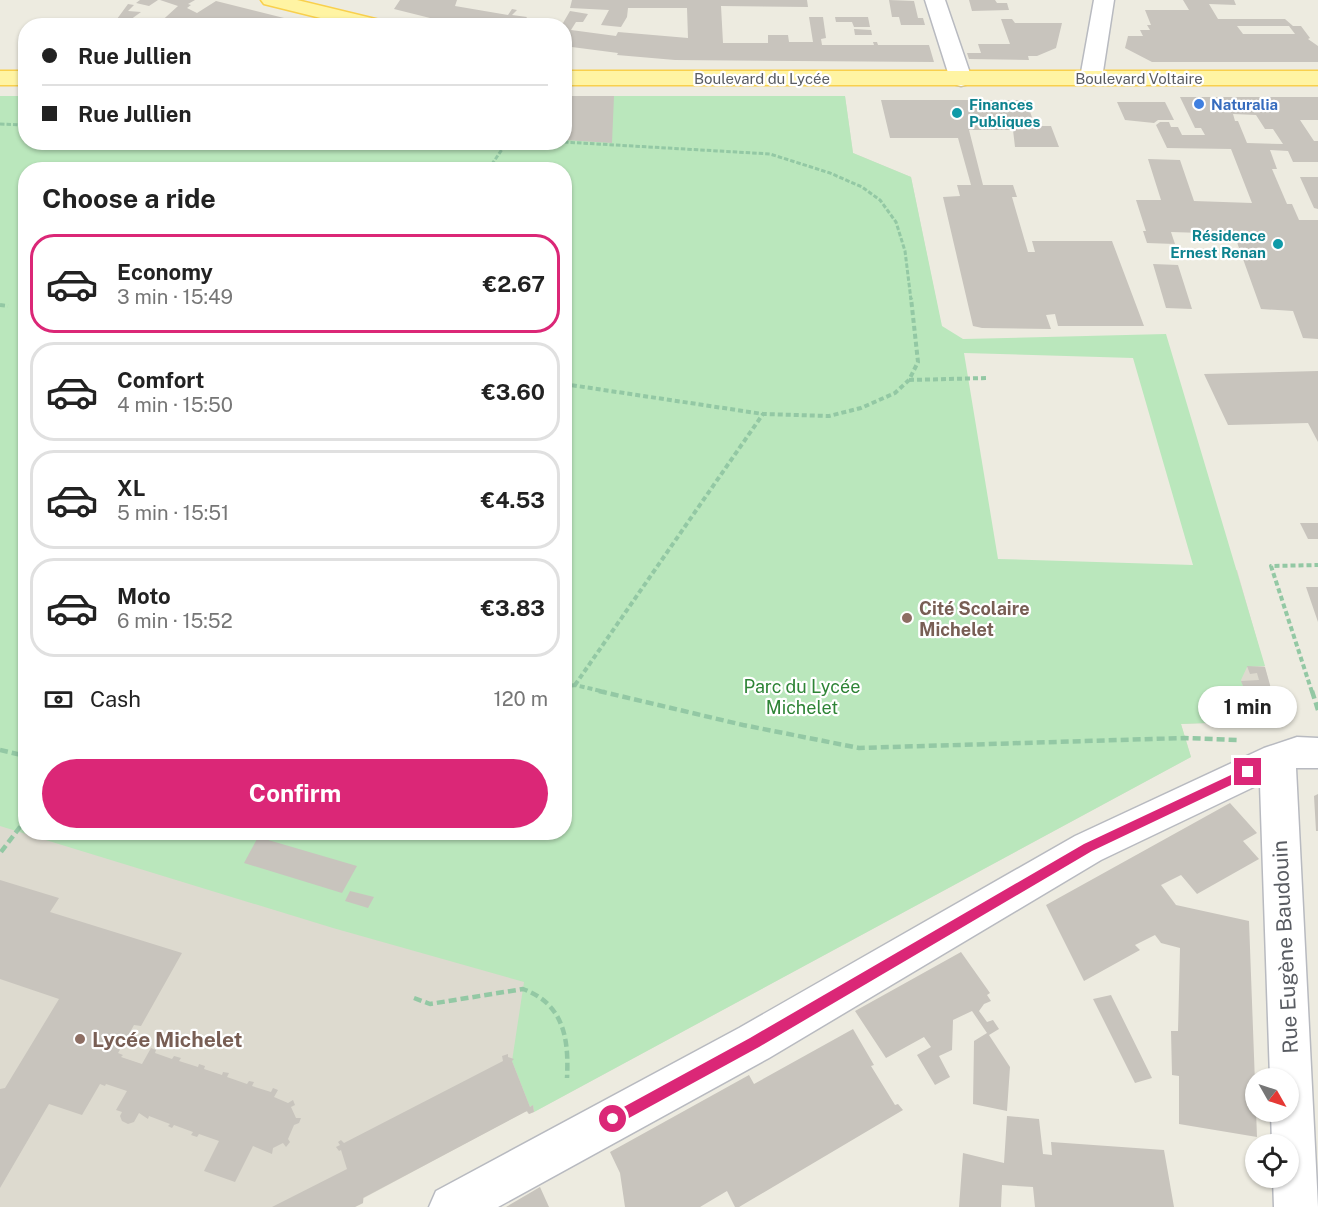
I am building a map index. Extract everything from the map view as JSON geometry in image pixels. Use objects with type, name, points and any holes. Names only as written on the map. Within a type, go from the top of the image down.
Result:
[{"type":"main road","points":[[271,0],[347,18]]},
{"type":"main road","points":[[0,78],[18,78]]},
{"type":"main road","name":"Boulevard du Lycée","points":[[572,78],[961,79]]},
{"type":"main road","name":"Boulevard Voltaire","points":[[961,79],[1318,78]]},
{"type":"street","points":[[935,0],[961,79]]},
{"type":"street","points":[[1091,78],[1104,0]]},
{"type":"street","points":[[452,1207],[754,1043],[1088,848],[1297,754]]},
{"type":"street","name":"Rue Eugène Baudouin","points":[[1297,754],[1297,1207]]},
{"type":"path","points":[[0,124],[18,125]]},
{"type":"path","points":[[572,142],[770,154],[830,172],[862,188],[880,200],[896,222],[905,250],[918,362],[909,380],[896,393],[861,408],[829,416],[763,414],[572,385]]},
{"type":"path","points":[[0,305],[8,306]]},
{"type":"path","points":[[909,380],[987,378]]},
{"type":"path","points":[[575,685],[763,414]]},
{"type":"path","points":[[1318,565],[1271,566],[1318,710]]},
{"type":"path","points":[[572,686],[743,725],[859,748],[1185,738],[1239,740]]},
{"type":"path","points":[[0,750],[18,754]]},
{"type":"path","points":[[1,852],[18,830]]},
{"type":"path","points":[[414,998],[430,1004],[523,989],[536,992],[557,1011],[569,1054],[567,1078]]},
{"type":"shaded area","name":"Parc du Lycée Michelet","points":[[0,96],[18,128],[18,150],[572,150],[572,141],[845,96],[853,153],[911,177],[990,564],[1237,570],[1280,721],[1181,724],[1191,757],[534,1112],[529,1114],[526,1111],[364,1198],[363,1203],[355,1207],[0,1207]]},
{"type":"green space","name":"Parc du Lycée Michelet","points":[[0,96],[18,96],[18,150],[572,150],[572,96],[845,96],[853,153],[911,177],[942,326],[963,339],[1166,334],[1265,666],[1247,667],[1241,680],[1256,721],[1181,724],[1191,757],[534,1112],[533,1105],[530,1107],[512,1061],[524,982],[333,928],[46,840],[572,840],[572,162],[18,162],[18,832],[0,826]],"holes":[[[964,353],[1133,358],[1193,565],[998,559]]]},
{"type":"building","points":[[140,0],[158,0],[149,6],[136,3]]},
{"type":"building","points":[[160,0],[195,0],[188,4],[191,5],[187,8],[197,13],[216,1],[284,18],[165,18],[178,6]]},
{"type":"building","points":[[400,0],[457,0],[455,6],[508,15],[512,9],[517,10],[512,15],[527,17],[430,18],[394,9]]},
{"type":"building","points":[[572,0],[807,0],[808,7],[721,6],[723,43],[768,43],[768,35],[788,35],[789,42],[813,42],[809,17],[823,17],[826,38],[821,39],[822,45],[874,45],[873,42],[877,42],[878,45],[929,45],[934,62],[675,60],[617,55],[618,53],[572,47],[572,30],[616,36],[618,32],[688,38],[687,8],[628,8],[627,17],[621,27],[601,25],[609,10],[570,8]]},
{"type":"building","points":[[889,0],[914,1],[918,18],[923,18],[925,25],[901,25],[899,17],[892,17]]},
{"type":"building","points":[[969,0],[995,0],[997,3],[1007,3],[1009,10],[972,11]]},
{"type":"building","points":[[1183,0],[1234,0],[1236,5],[1209,4],[1218,19],[1285,19],[1293,26],[1301,26],[1310,38],[1308,39],[1318,46],[1318,62],[1152,62],[1125,48],[1128,36],[1143,36],[1140,30],[1150,30],[1147,25],[1151,25],[1145,10],[1189,10]],"holes":[[[1237,26],[1289,26],[1295,34],[1243,34]]]},
{"type":"building","points":[[128,4],[134,5],[128,11],[141,12],[133,18],[118,18]]},
{"type":"building","points":[[570,11],[588,14],[583,22],[576,22],[572,28],[572,18],[566,18]]},
{"type":"building","points":[[835,17],[868,17],[870,27],[854,27],[852,22],[836,22]]},
{"type":"building","points":[[1001,19],[1012,19],[1015,23],[1062,23],[1056,48],[1037,56],[1028,56],[1029,60],[969,59],[967,53],[981,53],[978,44],[1010,44]]},
{"type":"building","points":[[854,29],[871,30],[872,35],[855,35]]},
{"type":"building","points":[[572,96],[614,96],[612,143],[572,140]]},
{"type":"building","name":"Résidence Ernest Renan","points":[[1180,97],[1318,97],[1318,120],[1300,120],[1314,141],[1318,141],[1318,162],[1293,162],[1288,151],[1270,150],[1277,169],[1272,169],[1287,204],[1292,204],[1299,220],[1318,220],[1318,339],[1303,338],[1293,311],[1261,309],[1234,234],[1171,232],[1175,244],[1147,243],[1143,231],[1146,231],[1136,200],[1161,200],[1148,159],[1180,160],[1194,201],[1252,203],[1231,149],[1167,148],[1156,125],[1160,122],[1169,122],[1171,127],[1178,127],[1182,135],[1205,135],[1201,128],[1195,128]],"holes":[[[1233,114],[1256,115],[1265,129],[1273,129],[1283,144],[1247,143]]]},
{"type":"building","points":[[881,100],[1026,100],[1035,126],[1051,126],[1059,147],[1015,147],[1013,130],[969,130],[983,185],[1013,185],[1017,197],[1012,197],[1028,252],[1035,252],[1032,241],[1112,241],[1144,326],[1058,326],[1055,314],[1046,315],[1051,329],[973,326],[943,197],[960,196],[957,185],[971,185],[958,138],[890,138]]},
{"type":"building","points":[[1117,102],[1165,102],[1174,120],[1158,120],[1154,123],[1125,120]]},
{"type":"building","points":[[1300,177],[1318,177],[1318,209],[1314,208]]},
{"type":"building","points":[[1153,264],[1178,265],[1192,309],[1166,308]]},
{"type":"building","points":[[1318,371],[1318,442],[1308,423],[1228,425],[1204,374]]},
{"type":"building","points":[[1300,523],[1318,523],[1318,539],[1308,539]]},
{"type":"building","points":[[1306,587],[1318,587],[1318,622]]},
{"type":"building","points":[[1247,666],[1265,667],[1280,721],[1257,721],[1241,681],[1259,680],[1257,673],[1250,674]]},
{"type":"building","points":[[1318,794],[1318,831],[1316,831],[1314,796]]},
{"type":"building","points":[[1230,803],[1257,833],[1243,841],[1259,859],[1197,894],[1181,875],[1161,885],[1176,905],[1249,921],[1254,1068],[1245,1068],[1245,1122],[1256,1122],[1257,1134],[1245,1135],[1179,1124],[1179,1076],[1172,1075],[1171,1031],[1178,1031],[1180,948],[1161,943],[1155,935],[1135,945],[1140,950],[1084,981],[1046,905]]},
{"type":"building","points":[[256,840],[268,840],[357,866],[342,893],[244,863]]},
{"type":"building","name":"Lycée Michelet","points":[[0,880],[59,898],[50,912],[182,953],[141,1026],[134,1025],[118,1053],[123,1055],[121,1057],[142,1064],[151,1048],[156,1050],[155,1053],[172,1059],[174,1056],[181,1058],[179,1061],[198,1067],[199,1064],[205,1066],[204,1069],[222,1075],[223,1072],[229,1073],[227,1077],[247,1084],[249,1081],[254,1082],[252,1086],[271,1092],[273,1088],[278,1090],[274,1097],[288,1103],[293,1100],[295,1105],[291,1107],[296,1118],[301,1118],[299,1123],[294,1125],[288,1139],[290,1142],[286,1147],[283,1143],[273,1148],[272,1154],[253,1146],[235,1182],[204,1171],[219,1141],[199,1134],[197,1137],[191,1135],[193,1132],[174,1125],[172,1128],[168,1126],[170,1124],[149,1116],[148,1119],[139,1113],[134,1122],[128,1124],[122,1121],[120,1116],[122,1112],[116,1110],[127,1091],[100,1084],[82,1115],[49,1104],[0,1188],[0,1089],[5,1088],[59,999],[0,979]]},
{"type":"building","points":[[350,891],[374,897],[368,908],[345,901]]},
{"type":"building","points":[[961,952],[990,993],[987,995],[991,1001],[984,1004],[979,1011],[987,1022],[993,1020],[999,1029],[989,1035],[1010,1067],[1007,1111],[973,1104],[974,1041],[987,1033],[972,1011],[953,1020],[952,1050],[939,1056],[950,1077],[935,1085],[917,1055],[931,1047],[924,1037],[886,1058],[855,1011]]},
{"type":"building","points":[[1111,995],[1152,1078],[1135,1083],[1093,999]]},
{"type":"building","points":[[853,1029],[874,1065],[871,1066],[895,1105],[898,1104],[903,1110],[739,1207],[735,1207],[727,1191],[700,1207],[625,1207],[620,1173],[610,1152],[749,1075],[754,1084]]},
{"type":"building","points":[[508,1054],[508,1057],[514,1059],[512,1061],[530,1107],[533,1105],[534,1112],[529,1114],[527,1111],[363,1198],[363,1203],[355,1207],[272,1207],[347,1169],[341,1150],[339,1151],[336,1147],[340,1145],[338,1142],[341,1140],[344,1143],[503,1061],[502,1056]]},
{"type":"building","points":[[1007,1116],[1039,1119],[1043,1154],[1052,1155],[1051,1142],[1164,1150],[1174,1207],[1035,1207],[1033,1187],[1002,1185],[1001,1207],[959,1207],[963,1153],[1004,1163]]},
{"type":"building","points":[[540,1187],[549,1207],[506,1207]]},
{"type":"place","name":"Naturalia","points":[[1199,104]]},
{"type":"place","name":"Finances Publiques","points":[[957,113]]},
{"type":"place","name":"Résidence Ernest Renan","points":[[1278,244]]},
{"type":"place","name":"Cité Scolaire Michelet","points":[[907,618]]},
{"type":"place","name":"Lycée Michelet","points":[[80,1039]]},
{"type":"route","points":[[613,1119],[754,1043],[1088,848],[1248,772]]}]
